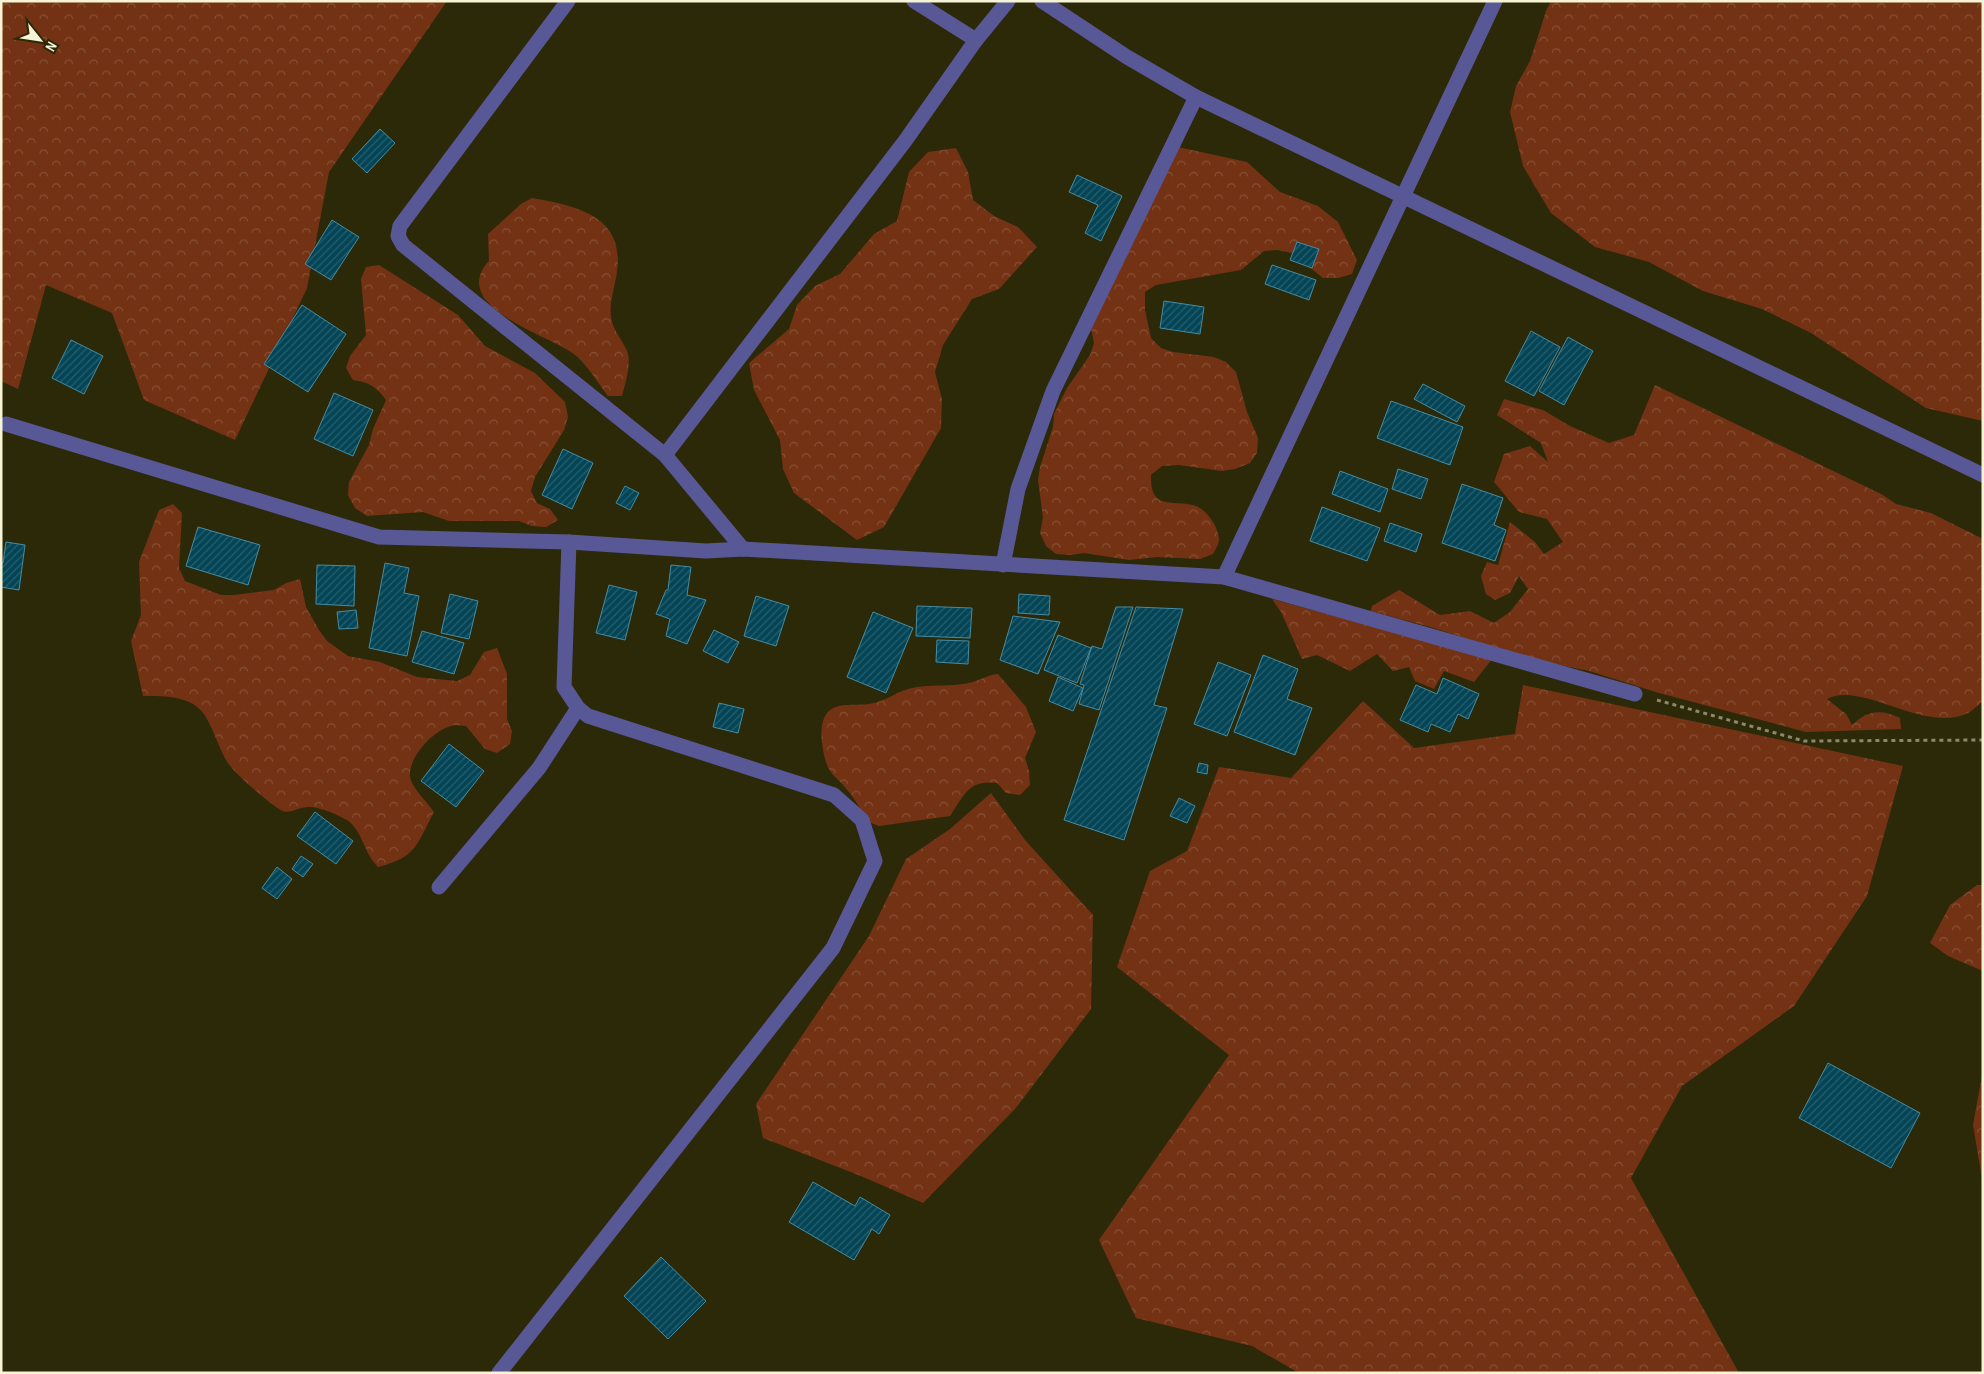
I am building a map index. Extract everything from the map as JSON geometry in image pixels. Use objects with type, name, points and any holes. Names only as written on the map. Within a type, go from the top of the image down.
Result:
[{"type":"street","points":[[568,1],[400,226],[398,236],[403,245],[665,455],[697,497],[743,549]]},
{"type":"street","points":[[914,1],[976,40]]},
{"type":"street","points":[[665,455],[904,141],[976,40],[1008,1]]},
{"type":"street","points":[[1042,1],[1126,57],[1196,97],[1273,136],[1403,196],[1983,475]]},
{"type":"street","points":[[1224,577],[1495,1]]},
{"type":"street","points":[[1003,565],[1018,489],[1053,391],[1196,97]]},
{"type":"street","points":[[6,424],[379,537],[569,542],[706,551],[743,549],[1224,577],[1635,694]]},
{"type":"street","points":[[499,1373],[833,948],[874,861],[862,820],[834,795],[588,716],[578,708],[564,687],[569,542]]},
{"type":"street","points":[[439,887],[539,768],[578,708]]},
{"type":"path","points":[[1635,694],[1804,741],[1983,740]]},
{"type":"green space","points":[[1,1],[447,1],[329,172],[307,288],[235,440],[144,400],[112,313],[46,285],[18,389],[1,381]]},
{"type":"green space","points":[[1551,1],[1983,1],[1983,421],[1926,408],[1811,333],[1762,309],[1703,291],[1649,262],[1595,247],[1551,213],[1523,166],[1510,112],[1516,86],[1530,61]]},
{"type":"green space","points":[[1178,147],[1247,162],[1280,192],[1318,206],[1338,222],[1357,260],[1352,274],[1338,278],[1323,278],[1292,253],[1278,250],[1264,251],[1241,270],[1156,285],[1145,292],[1145,310],[1151,338],[1161,348],[1173,352],[1214,357],[1226,362],[1236,372],[1247,412],[1258,438],[1257,453],[1250,463],[1235,469],[1222,471],[1179,465],[1162,466],[1151,475],[1154,494],[1158,499],[1164,502],[1196,506],[1208,515],[1215,525],[1219,540],[1213,554],[1200,559],[1157,557],[1129,560],[1084,553],[1071,555],[1056,554],[1046,546],[1040,533],[1043,518],[1038,480],[1040,467],[1053,427],[1054,414],[1067,388],[1090,355],[1094,343],[1091,328]]},
{"type":"green space","points":[[956,148],[968,172],[973,200],[994,216],[1018,227],[1037,247],[999,289],[972,299],[943,345],[935,372],[942,399],[941,428],[884,527],[857,540],[794,493],[783,469],[780,440],[754,390],[749,363],[789,329],[797,305],[815,286],[840,274],[874,234],[897,221],[909,172],[928,152]]},
{"type":"green space","points":[[532,198],[580,210],[594,217],[605,226],[613,238],[617,253],[617,272],[611,300],[611,317],[627,351],[629,362],[622,396],[608,396],[591,372],[576,356],[504,316],[490,304],[481,291],[480,277],[489,261],[488,234],[521,204]]},
{"type":"green space","points":[[379,265],[458,315],[485,346],[535,373],[565,402],[568,417],[564,430],[535,477],[531,491],[537,503],[550,509],[558,520],[546,527],[532,526],[519,521],[449,521],[423,512],[367,516],[355,508],[348,495],[349,482],[369,445],[373,429],[386,400],[372,386],[353,380],[346,368],[350,356],[366,335],[361,279],[366,267]]},
{"type":"green space","points":[[1655,385],[1883,495],[1896,504],[1931,513],[1983,539],[1983,701],[1968,713],[1951,718],[1913,713],[1857,696],[1841,695],[1827,699],[1846,714],[1852,725],[1864,716],[1881,712],[1900,718],[1901,729],[1806,732],[1659,693],[1589,671],[1536,660],[1371,611],[1372,606],[1399,590],[1440,615],[1470,611],[1494,623],[1510,612],[1528,589],[1519,576],[1510,593],[1495,600],[1486,594],[1481,576],[1487,562],[1498,565],[1510,522],[1535,542],[1544,554],[1563,542],[1547,519],[1519,512],[1494,482],[1504,454],[1530,446],[1548,462],[1541,443],[1497,415],[1504,399],[1543,410],[1570,426],[1609,443],[1634,435]]},
{"type":"green space","points":[[173,504],[182,513],[179,568],[185,581],[221,595],[234,595],[274,590],[286,583],[300,579],[306,607],[319,630],[327,641],[348,656],[380,662],[417,677],[457,681],[470,675],[484,652],[497,648],[507,674],[507,719],[512,731],[510,744],[497,753],[485,749],[466,726],[456,725],[436,733],[429,739],[413,762],[410,777],[417,791],[434,812],[419,841],[408,854],[378,867],[369,855],[360,836],[347,820],[334,813],[312,807],[304,807],[286,812],[282,811],[232,768],[222,752],[207,719],[195,705],[179,698],[143,696],[131,641],[141,615],[139,562],[159,510]]},
{"type":"green space","points":[[1272,599],[1492,659],[1474,682],[1444,671],[1434,689],[1415,681],[1409,667],[1393,671],[1377,654],[1350,671],[1317,655],[1302,659],[1281,612]]},
{"type":"green space","points":[[998,674],[1026,707],[1036,732],[1025,758],[1029,771],[1030,785],[1020,795],[1006,793],[997,783],[988,782],[974,786],[964,795],[950,816],[879,826],[866,821],[854,798],[827,766],[822,743],[822,728],[825,716],[829,711],[842,705],[875,703],[916,687],[965,684]]},
{"type":"green space","points":[[1523,685],[1903,766],[1867,896],[1794,1006],[1682,1086],[1631,1178],[1739,1373],[1299,1373],[1252,1346],[1136,1318],[1099,1240],[1229,1055],[1117,967],[1150,871],[1187,851],[1219,767],[1291,778],[1363,701],[1414,748],[1515,734]]},
{"type":"green space","points":[[991,793],[1025,840],[1093,915],[1091,1009],[1015,1109],[923,1203],[861,1176],[763,1138],[756,1104],[869,936],[906,859],[950,829]]},
{"type":"green space","points":[[1977,885],[1983,885],[1983,971],[1948,956],[1930,943],[1950,905]]},
{"type":"green space","points":[[1983,1070],[1983,1184],[1973,1125]]},
{"type":"building","points":[[380,129],[395,143],[367,173],[352,159]]},
{"type":"building","points":[[1077,175],[1122,196],[1101,241],[1085,233],[1098,205],[1069,192]]},
{"type":"building","points":[[332,220],[359,237],[331,280],[305,264]]},
{"type":"building","points":[[1297,242],[1319,249],[1312,268],[1290,260]]},
{"type":"building","points":[[1272,265],[1316,280],[1309,300],[1265,284]]},
{"type":"building","points":[[1164,301],[1204,307],[1200,334],[1160,328]]},
{"type":"building","points":[[302,305],[346,334],[308,392],[264,364]]},
{"type":"building","points":[[1531,331],[1560,347],[1534,396],[1505,381]]},
{"type":"building","points":[[1568,337],[1593,351],[1564,405],[1539,391]]},
{"type":"building","points":[[71,340],[103,356],[84,394],[52,378]]},
{"type":"building","points":[[1423,384],[1465,406],[1457,422],[1414,399]]},
{"type":"building","points":[[334,393],[373,410],[353,456],[314,439]]},
{"type":"building","points":[[1391,401],[1463,427],[1450,465],[1377,438]]},
{"type":"building","points":[[563,449],[593,463],[572,509],[542,495]]},
{"type":"building","points":[[1398,469],[1428,479],[1421,499],[1392,489]]},
{"type":"building","points":[[1340,471],[1388,489],[1380,512],[1332,494]]},
{"type":"building","points":[[1462,484],[1503,498],[1494,525],[1506,530],[1495,561],[1442,543]]},
{"type":"building","points":[[625,486],[639,493],[630,510],[616,503]]},
{"type":"building","points":[[1322,507],[1380,528],[1367,561],[1310,541]]},
{"type":"building","points":[[1390,523],[1422,534],[1416,552],[1384,541]]},
{"type":"building","points":[[198,527],[260,545],[248,585],[186,566]]},
{"type":"building","points":[[6,542],[25,545],[19,590],[1,587],[1,563],[3,563]]},
{"type":"building","points":[[385,563],[409,568],[404,593],[419,596],[407,656],[369,648]]},
{"type":"building","points":[[317,565],[355,566],[354,606],[316,604]]},
{"type":"building","points":[[671,565],[691,567],[687,595],[706,600],[687,644],[666,636],[670,619],[656,614],[666,590],[668,590]]},
{"type":"building","points":[[609,585],[637,592],[625,640],[596,633]]},
{"type":"building","points":[[450,594],[478,601],[469,639],[441,633]]},
{"type":"building","points":[[1019,594],[1050,596],[1049,615],[1018,613]]},
{"type":"building","points":[[756,596],[789,606],[776,646],[744,636]]},
{"type":"building","points":[[917,606],[972,608],[970,638],[916,636]]},
{"type":"building","points":[[1116,607],[1133,607],[1099,710],[1079,704],[1084,685],[1080,684],[1092,646],[1102,649]]},
{"type":"building","points":[[1136,607],[1183,609],[1154,705],[1167,708],[1124,840],[1064,820]]},
{"type":"building","points":[[356,610],[358,628],[339,629],[337,612]]},
{"type":"building","points":[[873,612],[913,628],[886,693],[847,677]]},
{"type":"building","points":[[1013,616],[1060,622],[1038,674],[1000,660]]},
{"type":"building","points":[[714,630],[739,642],[728,663],[703,651]]},
{"type":"building","points":[[422,631],[464,643],[454,674],[412,662]]},
{"type":"building","points":[[1058,635],[1091,648],[1077,683],[1044,670]]},
{"type":"building","points":[[937,640],[969,641],[968,664],[936,662]]},
{"type":"building","points":[[1263,655],[1298,669],[1287,699],[1312,708],[1295,755],[1234,732]]},
{"type":"building","points":[[1218,662],[1251,675],[1227,736],[1194,724]]},
{"type":"building","points":[[1058,677],[1083,688],[1073,711],[1049,701]]},
{"type":"building","points":[[1443,678],[1479,694],[1468,719],[1458,714],[1450,732],[1431,724],[1428,732],[1400,720],[1416,685],[1437,694]]},
{"type":"building","points":[[719,703],[744,709],[738,733],[713,727]]},
{"type":"building","points":[[449,744],[484,771],[456,807],[421,781]]},
{"type":"building","points":[[1199,763],[1208,765],[1207,774],[1197,772]]},
{"type":"building","points":[[1179,798],[1195,806],[1187,823],[1170,816]]},
{"type":"building","points":[[315,812],[353,841],[336,864],[297,836]]},
{"type":"building","points":[[301,856],[313,864],[303,877],[292,869]]},
{"type":"building","points":[[277,867],[292,879],[277,899],[262,888]]},
{"type":"building","points":[[1828,1063],[1920,1113],[1891,1168],[1799,1118]]},
{"type":"building","points":[[813,1182],[855,1206],[860,1197],[890,1215],[879,1234],[872,1229],[854,1260],[789,1222]]},
{"type":"building","points":[[661,1257],[706,1301],[668,1339],[624,1296]]}]
